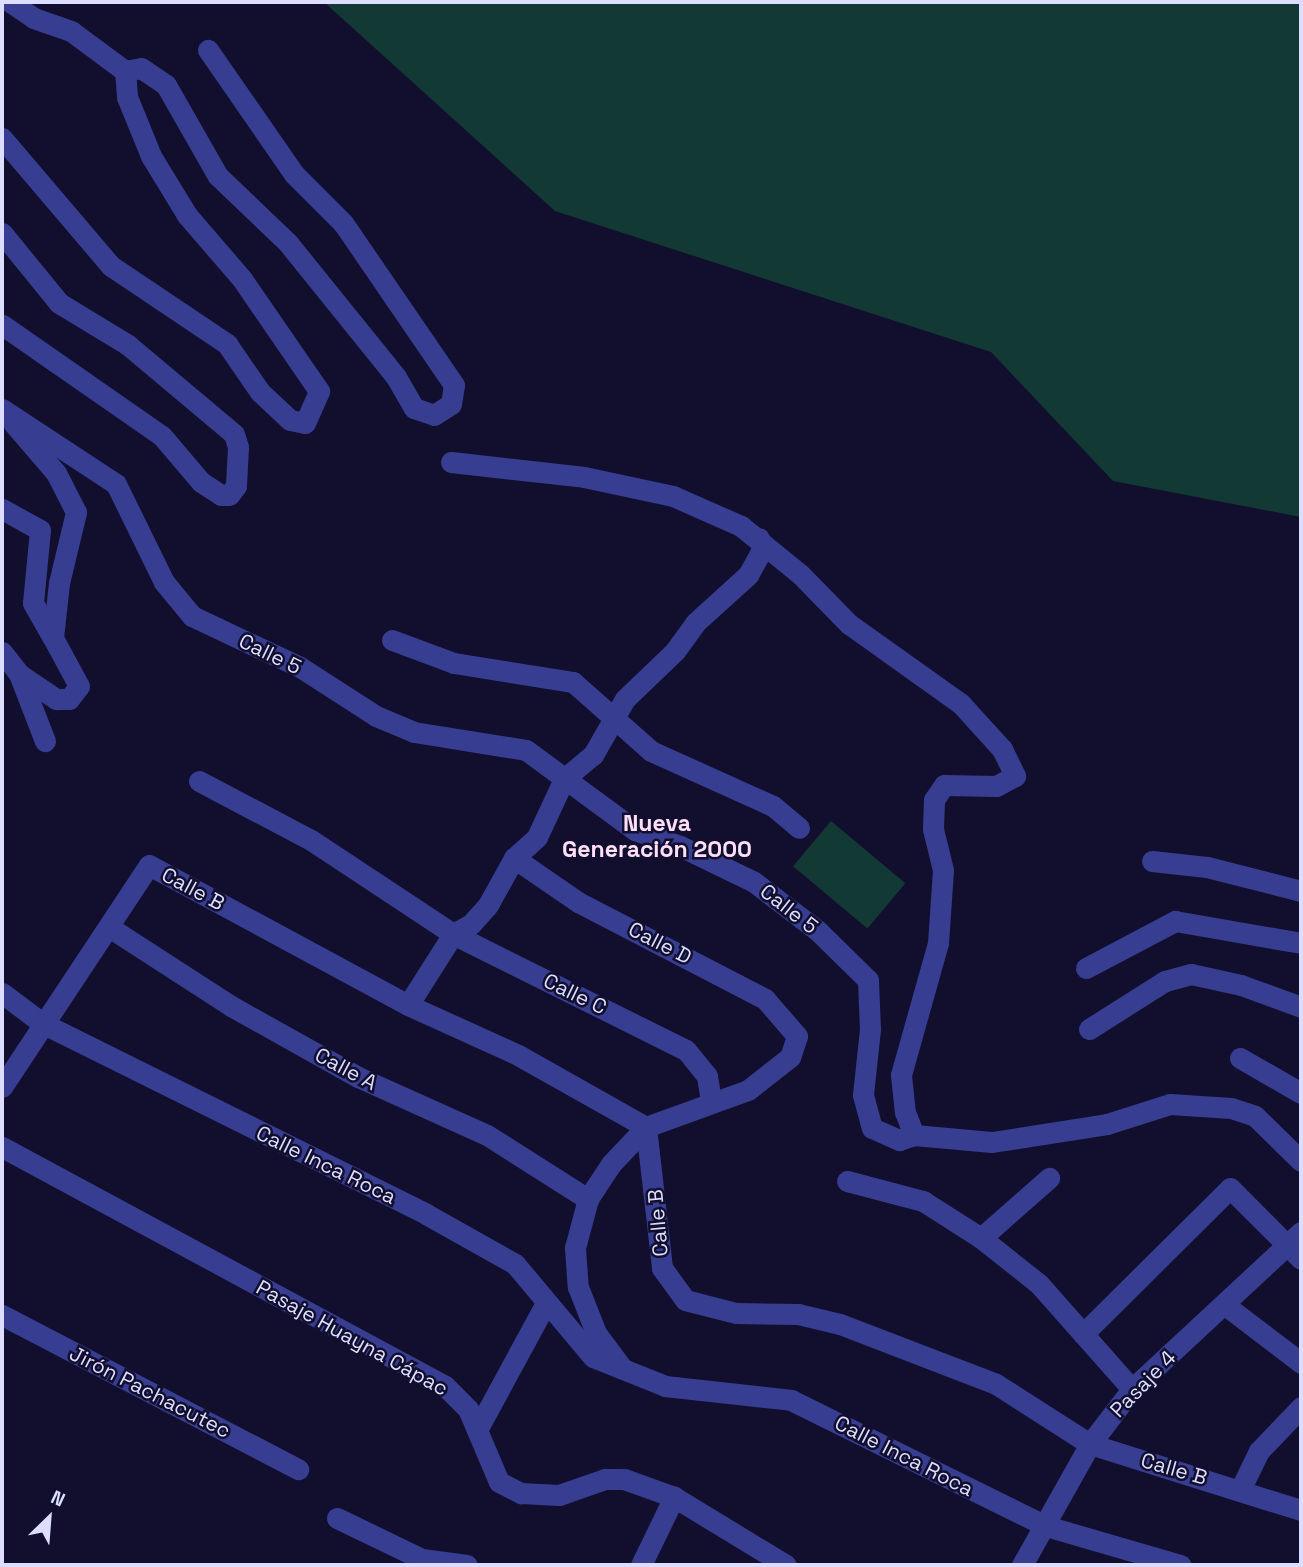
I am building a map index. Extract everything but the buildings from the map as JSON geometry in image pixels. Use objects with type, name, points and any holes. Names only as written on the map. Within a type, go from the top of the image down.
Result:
[{"type":"street","points":[[10,2],[34,18],[71,31],[125,71],[141,68],[166,85],[218,176],[288,243],[396,377],[414,408],[434,415],[451,404],[454,385],[343,223],[294,174],[208,51]]},
{"type":"street","points":[[2,138],[111,267],[227,344],[260,392],[290,419],[304,422],[319,391],[242,279],[187,215],[151,156],[127,97],[125,71]]},
{"type":"street","points":[[2,233],[59,303],[128,345],[234,434],[238,447],[236,486],[229,495],[221,495],[201,482],[162,436],[2,325]]},
{"type":"street","points":[[2,409],[56,473],[76,512],[59,583],[53,638]]},
{"type":"street","name":"Calle 5","points":[[2,409],[116,484],[164,582],[191,616],[300,667],[376,716],[414,732],[526,750],[635,830],[680,846],[754,882],[818,931],[868,980],[870,1029],[863,1095],[872,1128],[900,1140],[915,1135],[992,1142],[1107,1124],[1170,1104],[1231,1108],[1255,1116],[1301,1161]]},
{"type":"street","points":[[451,462],[583,477],[673,496],[741,526],[759,538],[849,624],[961,705],[1002,749],[1015,776],[996,786],[944,785],[934,800],[933,829],[943,870],[938,943],[901,1075],[905,1112],[915,1135]]},
{"type":"street","points":[[2,509],[40,530],[33,603],[78,679],[79,686],[69,699],[56,699],[19,674]]},
{"type":"street","points":[[408,1005],[453,934],[471,924],[488,905],[514,858],[537,837],[564,779],[593,755],[625,699],[675,651],[695,623],[748,575],[762,550],[759,538]]},
{"type":"street","points":[[392,640],[454,663],[573,682],[651,751],[773,806],[799,828]]},
{"type":"street","points":[[2,652],[19,674],[45,741]]},
{"type":"street","name":"Calle C","points":[[199,781],[311,840],[453,934],[686,1050],[707,1076],[711,1102]]},
{"type":"street","name":"Calle D","points":[[514,858],[578,902],[765,999],[797,1036]]},
{"type":"street","points":[[1152,860],[1206,867],[1301,891]]},
{"type":"street","name":"Calle B","points":[[109,927],[149,865],[408,1005],[518,1055],[646,1127],[662,1268],[685,1300],[736,1313],[798,1314],[918,1351],[996,1384],[1090,1444],[1241,1488],[1301,1510]]},
{"type":"street","points":[[1086,968],[1175,921],[1301,943]]},
{"type":"street","points":[[2,1087],[42,1023],[109,927]]},
{"type":"street","name":"Calle A","points":[[109,927],[231,1006],[358,1077],[487,1135],[588,1199]]},
{"type":"street","points":[[1090,1029],[1165,981],[1191,974],[1241,985],[1301,1007]]},
{"type":"street","name":"Calle Inca Roca","points":[[2,993],[42,1023],[426,1214],[515,1264],[545,1305],[593,1357],[665,1386],[791,1400],[1046,1526],[1180,1565]]},
{"type":"street","name":"Calle Inca Roca","points":[[624,1369],[596,1333],[578,1287],[575,1248],[588,1199],[611,1164],[646,1127],[748,1090],[790,1057],[797,1036]]},
{"type":"street","points":[[1240,1058],[1301,1093]]},
{"type":"street","name":"Pasaje Huayna Cápac","points":[[2,1147],[445,1385],[468,1409],[499,1482],[521,1493],[559,1495],[605,1479],[624,1479],[674,1497],[786,1565]]},
{"type":"street","points":[[981,1238],[1049,1178]]},
{"type":"street","points":[[847,1181],[923,1200],[981,1238],[1038,1284],[1132,1389]]},
{"type":"street","points":[[1083,1334],[1230,1188],[1297,1246]]},
{"type":"street","name":"Pasaje 4","points":[[1022,1565],[1090,1444],[1132,1389],[1225,1305],[1297,1246]]},
{"type":"street","points":[[477,1430],[545,1305]]},
{"type":"street","points":[[1225,1305],[1301,1363]]},
{"type":"street","name":"Jirón Pachacutec","points":[[2,1315],[298,1469]]},
{"type":"street","points":[[1241,1488],[1259,1451],[1301,1407]]},
{"type":"street","points":[[641,1565],[674,1497]]},
{"type":"street","points":[[337,1518],[422,1559],[467,1565]]},
{"type":"green space","points":[[324,2],[1301,2],[1301,517],[1113,481],[991,352],[555,211]]},
{"type":"green space","points":[[831,821],[905,883],[867,929],[793,866]]},
{"type":"district","name":"Nueva Generación 2000","points":[[657,836]]}]
